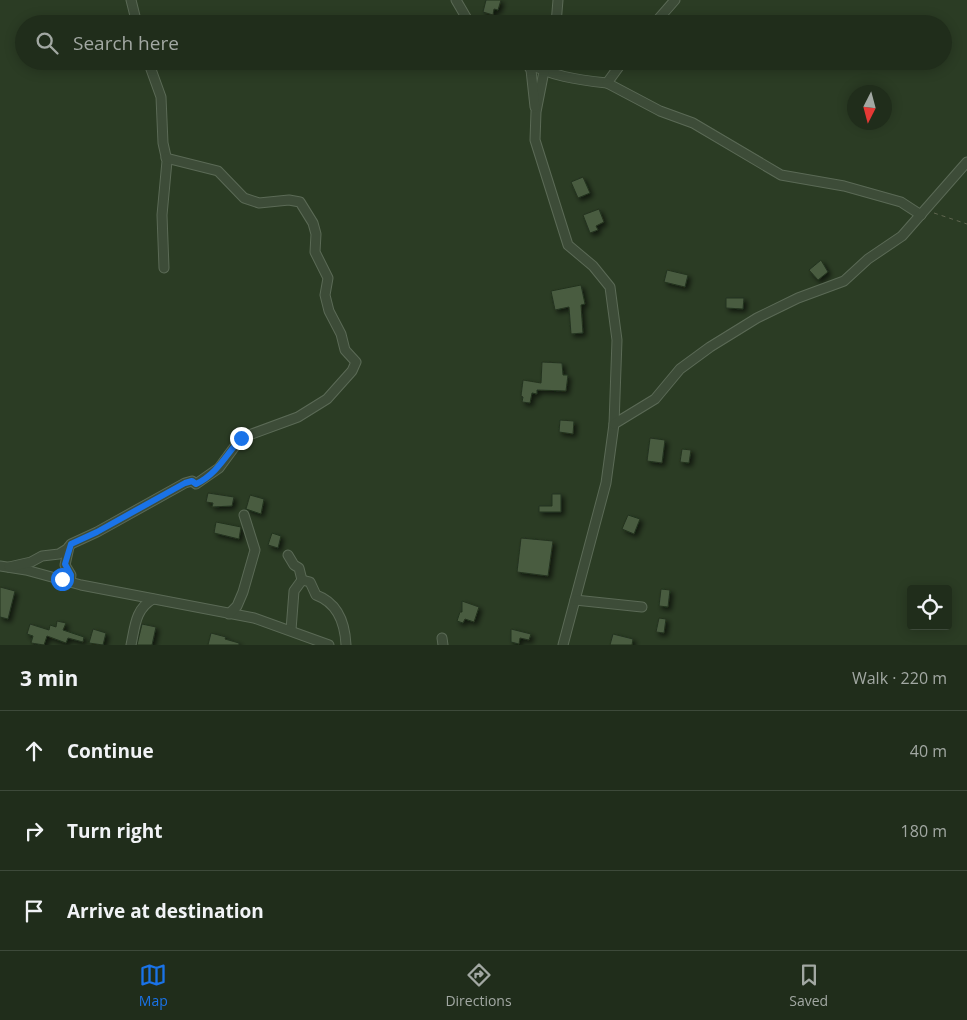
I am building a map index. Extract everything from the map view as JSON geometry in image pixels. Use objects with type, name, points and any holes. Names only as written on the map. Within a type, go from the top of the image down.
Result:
[{"type":"street","points":[[131,0],[135,15]]},
{"type":"street","points":[[456,0],[465,15]]},
{"type":"street","points":[[557,15],[558,0]]},
{"type":"street","points":[[662,15],[675,0]]},
{"type":"street","points":[[151,70],[161,97],[166,158],[162,215],[164,268]]},
{"type":"street","points":[[531,70],[536,112],[535,140],[568,245],[593,266],[610,287],[617,340],[614,424],[606,484],[563,645]]},
{"type":"street","points":[[538,70],[543,73],[570,79],[607,84],[660,111],[694,123],[781,175],[844,186],[901,202],[921,215]]},
{"type":"street","points":[[536,112],[543,86],[544,70]]},
{"type":"street","points":[[607,84],[617,70]]},
{"type":"street","points":[[2,566],[31,562],[42,556],[59,554],[71,544],[105,528],[185,483],[192,481],[196,484],[204,480],[219,468],[241,438],[298,417],[328,399],[352,371],[356,362],[345,350],[341,334],[329,311],[325,295],[328,278],[315,252],[316,234],[313,223],[300,202],[289,200],[259,203],[244,198],[218,171],[166,158]]},
{"type":"street","points":[[614,424],[655,399],[680,369],[710,347],[758,318],[798,298],[844,281],[868,259],[902,236],[967,162]]},
{"type":"street","points":[[229,614],[237,606],[243,592],[256,550],[244,515]]},
{"type":"street","points":[[68,547],[65,564],[71,575],[70,582]]},
{"type":"street","points":[[288,555],[294,565],[299,568],[302,580]]},
{"type":"street","points":[[2,566],[130,595],[254,618],[329,645]]},
{"type":"street","points":[[291,630],[294,591],[302,580]]},
{"type":"street","points":[[302,580],[310,582],[316,595],[328,599],[336,609],[345,629],[346,645]]},
{"type":"street","points":[[130,595],[138,613]]},
{"type":"street","points":[[131,645],[138,613],[143,604],[152,599]]},
{"type":"street","points":[[575,600],[642,606]]},
{"type":"path","points":[[921,215],[936,213],[967,224]]},
{"type":"building","points":[[486,0],[501,0],[498,10],[494,9],[493,15],[483,12]]},
{"type":"building","points":[[583,177],[590,193],[578,198],[571,182]]},
{"type":"building","points":[[599,209],[604,222],[596,226],[598,230],[590,233],[583,215]]},
{"type":"building","points":[[821,260],[828,272],[818,280],[809,270]]},
{"type":"building","points":[[667,270],[688,275],[685,287],[664,282]]},
{"type":"building","points":[[581,285],[585,304],[581,305],[583,333],[571,334],[569,307],[555,310],[551,291]]},
{"type":"building","points":[[726,298],[744,298],[743,309],[726,308]]},
{"type":"building","points":[[542,362],[562,363],[563,375],[568,375],[566,391],[537,390],[537,394],[532,393],[530,403],[522,402],[523,380],[541,383]]},
{"type":"building","points":[[560,420],[574,421],[573,434],[559,432]]},
{"type":"building","points":[[650,438],[665,440],[662,463],[647,461]]},
{"type":"building","points":[[682,449],[691,450],[689,463],[680,462]]},
{"type":"building","points":[[208,493],[234,497],[232,506],[212,507],[213,503],[206,502]]},
{"type":"building","points":[[552,494],[561,494],[561,512],[539,512],[539,506],[552,506]]},
{"type":"building","points":[[250,495],[264,499],[261,514],[246,509]]},
{"type":"building","points":[[628,515],[640,519],[634,534],[622,529]]},
{"type":"building","points":[[216,522],[241,527],[239,539],[214,533]]},
{"type":"building","points":[[272,533],[281,536],[278,548],[268,545]]},
{"type":"building","points":[[521,538],[553,541],[548,576],[517,572]]},
{"type":"building","points":[[0,587],[15,591],[8,619],[0,617]]},
{"type":"building","points":[[661,589],[670,590],[668,607],[659,606]]},
{"type":"building","points":[[462,601],[479,607],[474,622],[465,619],[463,623],[457,621],[460,612],[462,612]]},
{"type":"building","points":[[659,618],[666,619],[664,633],[656,632]]},
{"type":"building","points":[[57,621],[66,623],[63,630],[84,637],[83,642],[68,638],[66,643],[47,636],[44,645],[31,643],[33,636],[27,634],[30,624],[49,630],[50,625],[56,627]]},
{"type":"building","points":[[142,624],[156,627],[152,645],[137,645]]},
{"type":"building","points":[[93,629],[106,633],[103,645],[89,643]]},
{"type":"building","points":[[511,629],[531,634],[529,640],[520,638],[519,644],[511,642]]},
{"type":"building","points":[[211,633],[226,637],[225,639],[239,643],[239,645],[208,645]]},
{"type":"building","points":[[613,634],[633,639],[632,645],[610,645]]},
{"type":"route","points":[[62,579],[70,582],[71,575],[65,564],[68,547],[71,544],[97,532],[185,483],[192,481],[196,484],[204,480],[219,468],[241,438]]}]
